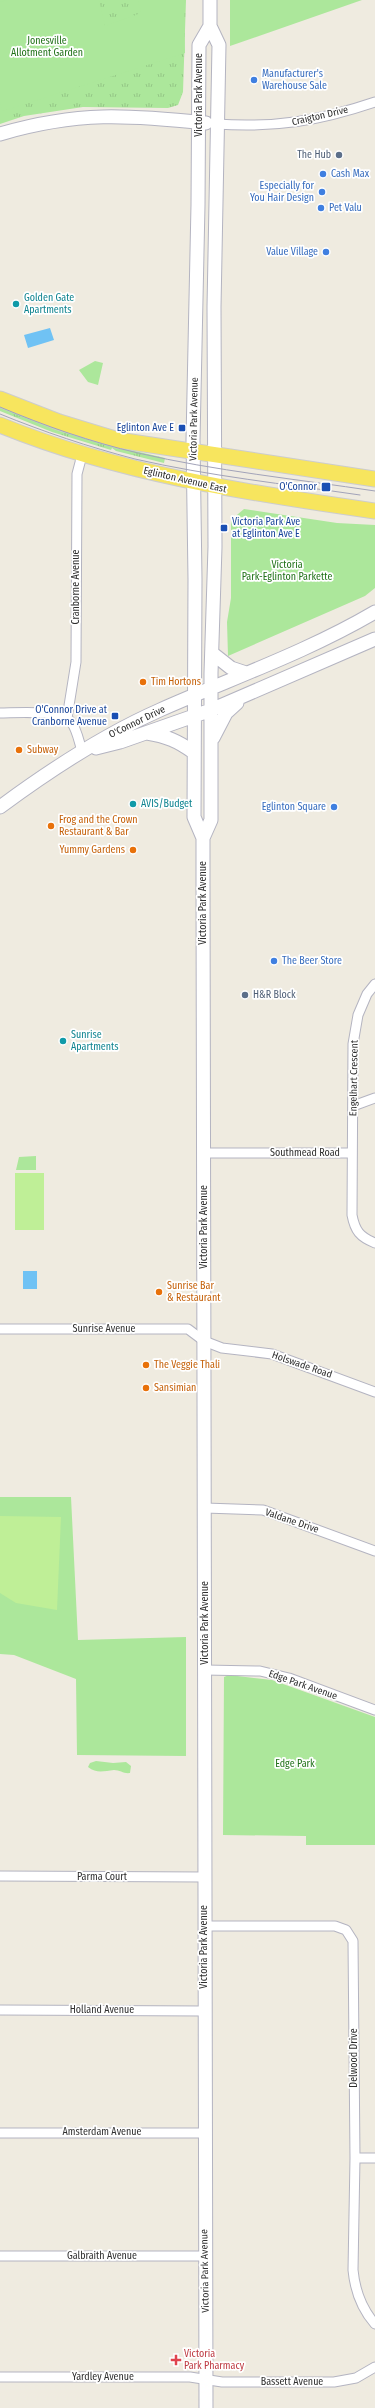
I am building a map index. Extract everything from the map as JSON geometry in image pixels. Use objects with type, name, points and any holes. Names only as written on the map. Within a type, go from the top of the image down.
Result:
[{"type":"main road","name":"Victoria Park Avenue","points":[[203,838],[211,820],[211,710],[215,487],[216,124],[219,44],[210,26],[210,0]]},
{"type":"main road","name":"Victoria Park Avenue","points":[[206,2408],[204,2133],[206,1670],[203,838],[194,817],[194,482],[192,452],[199,122],[199,45],[210,26]]},
{"type":"main road","points":[[0,134],[58,119],[86,116],[132,115],[216,124]]},
{"type":"main road","points":[[0,398],[60,422],[118,440],[375,479]]},
{"type":"main road","name":"Eglinton Avenue East","points":[[0,425],[82,455],[215,487],[375,511]]},
{"type":"main road","points":[[194,695],[212,689],[324,638],[375,612]]},
{"type":"main road","points":[[194,717],[246,696],[375,639]]},
{"type":"main road","points":[[212,653],[231,668],[246,673]]},
{"type":"main road","name":"O'Connor Drive","points":[[0,807],[82,751],[118,730],[194,695]]},
{"type":"main road","points":[[211,742],[226,713],[246,696]]},
{"type":"main road","name":"O'Connor Drive","points":[[82,751],[120,742],[194,717]]},
{"type":"main road","points":[[144,733],[165,735],[194,752]]},
{"type":"street","name":"Craigton Drive","points":[[216,124],[303,122],[336,115],[375,102]]},
{"type":"street","name":"Cranborne Avenue","points":[[67,718],[76,662],[77,474],[82,455]]},
{"type":"street","points":[[0,713],[49,714],[67,718],[75,730],[82,751]]},
{"type":"street","name":"Engelhart Crescent","points":[[352,1153],[353,1044],[358,1015],[367,994],[375,984]]},
{"type":"street","points":[[353,1106],[375,1098]]},
{"type":"street","name":"Southmead Road","points":[[203,1153],[352,1153],[354,1229],[364,1239],[375,1243]]},
{"type":"street","name":"Sunrise Avenue","points":[[0,1328],[188,1329],[204,1341]]},
{"type":"street","name":"Holswade Road","points":[[204,1341],[222,1348],[272,1354],[375,1392]]},
{"type":"street","name":"Valdane Drive","points":[[205,1508],[263,1510],[375,1551]]},
{"type":"street","name":"Edge Park Avenue","points":[[206,1670],[260,1671],[289,1678],[375,1710]]},
{"type":"street","name":"Parma Court","points":[[0,1876],[204,1877]]},
{"type":"street","name":"Delwood Drive","points":[[205,1926],[335,1926],[346,1930],[350,1936],[353,1947],[355,2158],[354,2283],[362,2308],[375,2324]]},
{"type":"street","name":"Holland Avenue","points":[[0,2010],[204,2011]]},
{"type":"street","name":"Amsterdam Avenue","points":[[0,2133],[204,2133]]},
{"type":"street","points":[[355,2158],[375,2158]]},
{"type":"street","name":"Galbraith Avenue","points":[[0,2256],[205,2256]]},
{"type":"street","name":"Bassett Avenue","points":[[206,2380],[222,2382],[340,2381],[356,2378],[375,2367]]},
{"type":"street","name":"Yardley Avenue","points":[[0,2377],[190,2377],[206,2380]]},
{"type":"green space","name":"Jonesville Allotment Garden","points":[[0,0],[186,0],[183,92],[178,105],[168,108],[83,107],[24,116],[0,124]]},
{"type":"green space","name":"Jonesville Allotment Garden","points":[[7,0],[99,0],[105,26],[141,13],[138,0],[184,0],[185,53],[3,111],[0,102],[0,2]]},
{"type":"green space","points":[[230,0],[362,0],[230,46]]},
{"type":"green space","points":[[95,361],[103,363],[98,385],[88,382],[79,370]]},
{"type":"green space","points":[[0,406],[122,448],[165,458],[164,463],[116,451],[112,448],[111,450],[52,432],[0,411]]},
{"type":"green space","name":"Victoria Park-Eglinton Parkette","points":[[244,509],[337,523],[375,525],[375,588],[365,596],[228,656],[227,622],[231,598],[231,520]]},
{"type":"green space","points":[[36,1156],[36,1170],[16,1170],[19,1157]]},
{"type":"green space","points":[[15,1173],[44,1173],[44,1230],[15,1230]]},
{"type":"green space","points":[[0,1497],[71,1497],[78,1640],[186,1637],[186,1756],[77,1755],[76,1679],[14,1655],[0,1654]]},
{"type":"green space","points":[[0,1516],[61,1517],[57,1610],[16,1603],[0,1593]]},
{"type":"green space","name":"Edge Park","points":[[229,1675],[272,1680],[375,1717],[375,1845],[306,1845],[306,1836],[223,1835],[224,1677]]},
{"type":"green space","points":[[96,1761],[113,1763],[126,1762],[131,1766],[130,1773],[114,1770],[98,1771],[88,1767],[90,1763]]},
{"type":"water","points":[[50,328],[54,340],[28,348],[24,335]]},
{"type":"water","points":[[23,1271],[37,1271],[37,1289],[23,1289]]},
{"type":"tram line","points":[[0,407],[68,433],[138,453],[226,470],[375,491]]},
{"type":"tram line","points":[[0,414],[67,439],[135,459],[219,475],[360,495]]},
{"type":"place","name":"Manufacturer's Warehouse Sale","points":[[254,80]]},
{"type":"place","name":"The Hub","points":[[339,155]]},
{"type":"place","name":"Cash Max","points":[[323,174]]},
{"type":"place","name":"Especially for You Hair Design","points":[[322,192]]},
{"type":"place","name":"Pet Valu","points":[[321,208]]},
{"type":"place","name":"Value Village","points":[[326,252]]},
{"type":"place","name":"Golden Gate Apartments","points":[[16,304]]},
{"type":"place","name":"Eglinton Ave E","points":[[182,428]]},
{"type":"place","name":"O'Connor","points":[[326,487]]},
{"type":"place","name":"Victoria Park Ave at Eglinton Ave E","points":[[224,528]]},
{"type":"place","name":"Tim Hortons","points":[[143,682]]},
{"type":"place","name":"O'Connor Drive at Cranborne Avenue","points":[[115,716]]},
{"type":"place","name":"Subway","points":[[19,750]]},
{"type":"place","name":"AVIS/Budget","points":[[133,804]]},
{"type":"place","name":"Eglinton Square","points":[[334,807]]},
{"type":"place","name":"Frog and the Crown Restaurant & Bar","points":[[51,826]]},
{"type":"place","name":"Yummy Gardens","points":[[133,850]]},
{"type":"place","name":"The Beer Store","points":[[274,961]]},
{"type":"place","name":"H&R Block","points":[[245,995]]},
{"type":"place","name":"Sunrise Apartments","points":[[63,1041]]},
{"type":"place","name":"Sunrise Bar & Restaurant","points":[[159,1292]]},
{"type":"place","name":"The Veggie Thali","points":[[146,1365]]},
{"type":"place","name":"Sansimian","points":[[146,1388]]},
{"type":"place","name":"Victoria Park Pharmacy","points":[[176,2360]]}]
